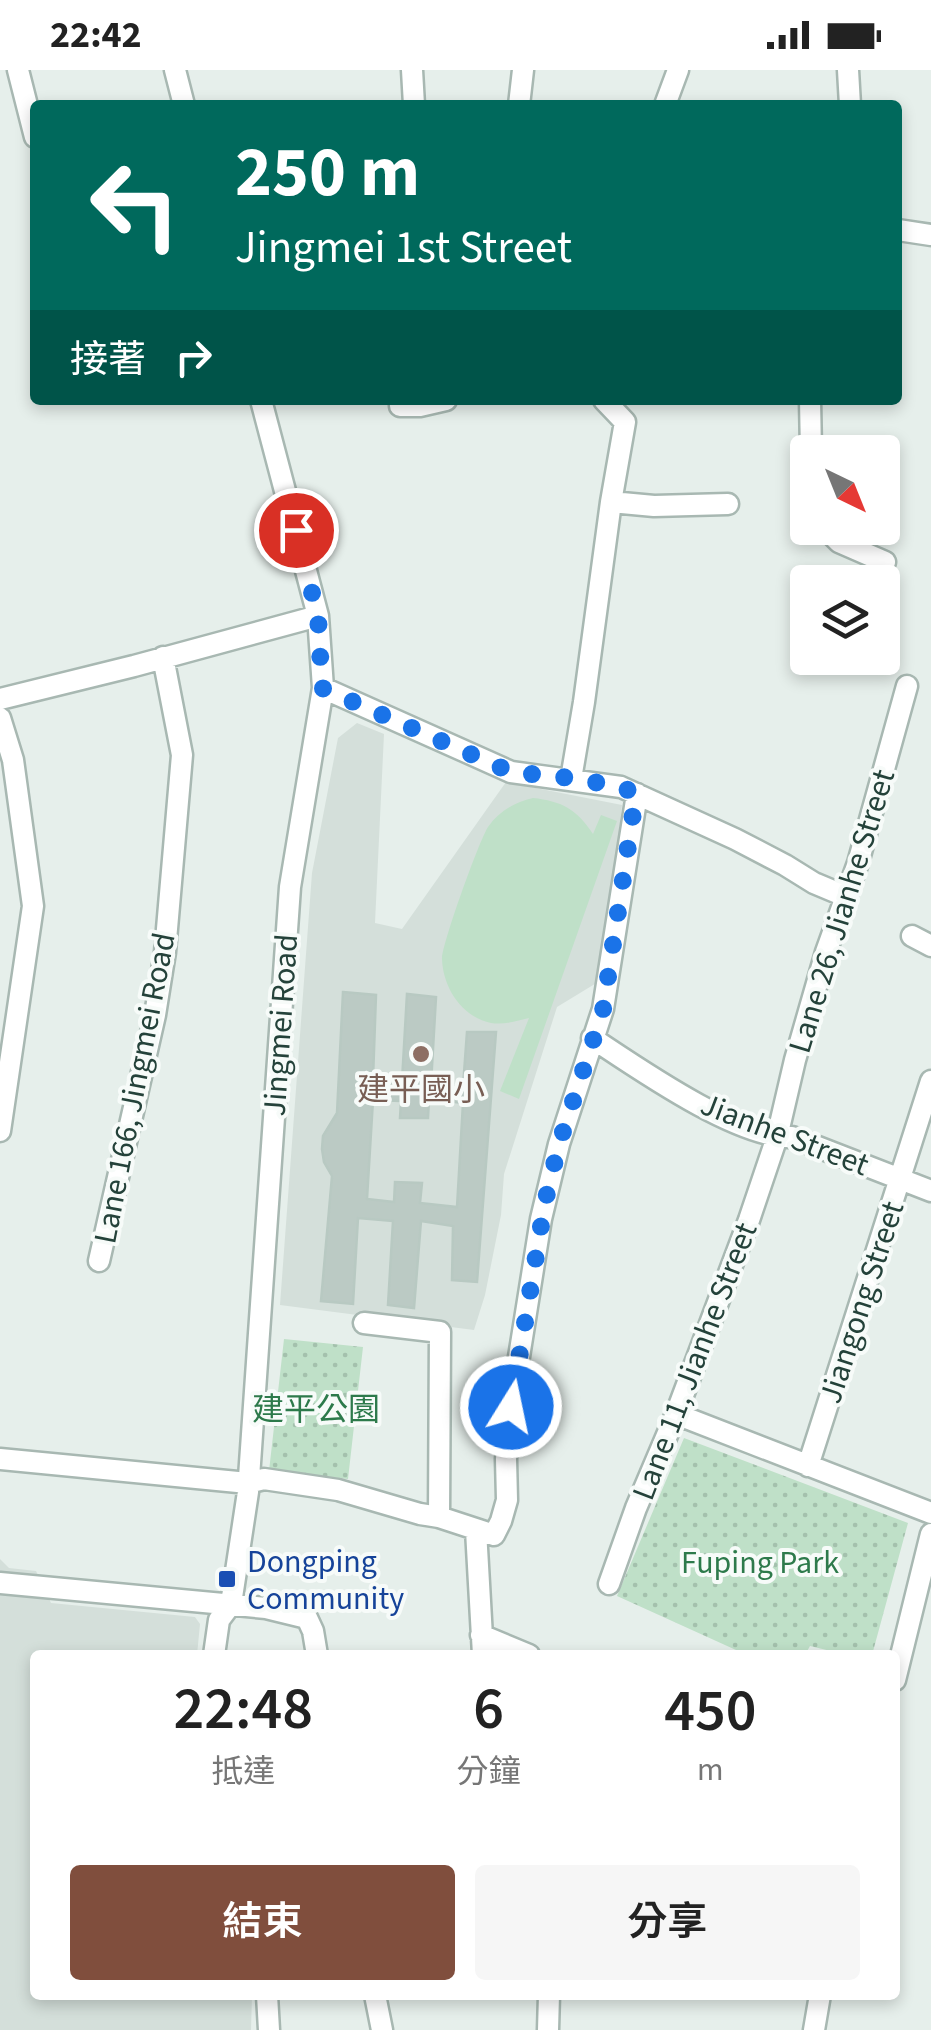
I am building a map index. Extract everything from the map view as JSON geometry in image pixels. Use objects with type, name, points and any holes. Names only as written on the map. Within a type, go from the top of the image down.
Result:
[{"type":"street","points":[[18,70],[30,117]]},
{"type":"street","points":[[175,70],[183,100]]},
{"type":"street","points":[[412,70],[414,100]]},
{"type":"street","points":[[519,100],[523,70]]},
{"type":"street","points":[[668,100],[678,70]]},
{"type":"street","points":[[848,70],[850,100]]},
{"type":"street","points":[[902,231],[931,235]]},
{"type":"street","name":"Jingmei Road","points":[[215,1650],[220,1620],[231,1604],[248,1483],[290,887],[322,688],[318,616],[262,405]]},
{"type":"street","points":[[571,778],[625,422],[609,405]]},
{"type":"street","points":[[810,405],[811,435]]},
{"type":"street","points":[[611,502],[654,506],[728,504]]},
{"type":"street","points":[[846,545],[886,562]]},
{"type":"street","points":[[0,698],[318,616]]},
{"type":"street","name":"Lane 166, Jingmei Road","points":[[99,1260],[155,1015],[165,952],[182,755],[163,657]]},
{"type":"street","name":"Lane 26, Jianhe Street","points":[[777,1137],[795,1060],[858,863],[907,686]]},
{"type":"street","points":[[322,688],[511,772],[622,787],[845,896]]},
{"type":"street","points":[[0,718],[13,760],[33,906],[1,1119]]},
{"type":"street","points":[[485,1532],[501,1521],[507,1500],[511,1407],[542,1220],[559,1144],[603,1010],[636,794]]},
{"type":"street","name":"Jianhe Street","points":[[592,1038],[658,1082],[708,1109],[931,1191]]},
{"type":"street","name":"Jiangong Street","points":[[808,1466],[931,1081]]},
{"type":"street","name":"Lane 11, Jianhe Street","points":[[609,1584],[777,1137]]},
{"type":"street","points":[[364,1323],[440,1332],[439,1517]]},
{"type":"street","points":[[676,1414],[931,1513]]},
{"type":"street","points":[[0,1459],[248,1483],[264,1479],[338,1490],[485,1532]]},
{"type":"street","points":[[482,1645],[485,1532]]},
{"type":"street","points":[[900,1660],[931,1534]]},
{"type":"street","points":[[0,1583],[266,1608],[307,1618],[314,1631],[316,1650]]},
{"type":"street","points":[[269,2000],[269,2030]]},
{"type":"street","points":[[376,2000],[382,2030]]},
{"type":"street","points":[[548,2030],[549,2000]]},
{"type":"street","points":[[814,2030],[819,2000]]},
{"type":"shaded area","name":"建平國小","points":[[357,723],[384,734],[375,923],[402,929],[506,782],[622,805],[603,979],[557,1007],[504,1174],[501,1215],[474,1330],[280,1305],[312,873],[338,738]]},
{"type":"shaded area","points":[[0,1559],[9,1568],[36,1571],[51,1603],[195,1617],[200,1624],[197,1650],[30,1650],[30,2000],[252,2000],[251,2030],[0,2030]]},
{"type":"green space","points":[[533,798],[568,808],[593,834],[601,815],[617,821],[519,1099],[500,1091],[529,1018],[496,1023],[471,1015],[450,990],[442,959],[488,827],[508,808]]},
{"type":"green space","name":"建平公園","points":[[284,1339],[363,1347],[348,1479],[269,1471]]},
{"type":"green space","name":"Fuping Park","points":[[684,1438],[908,1523],[873,1650],[810,1646],[808,1650],[736,1650],[617,1596]]},
{"type":"building","points":[[343,992],[376,995],[373,1079],[402,1081],[407,994],[436,997],[431,1084],[463,1087],[467,1032],[496,1032],[477,1282],[452,1280],[453,1226],[421,1221],[414,1308],[388,1305],[393,1221],[358,1218],[353,1304],[321,1301],[332,1176],[324,1162],[323,1136],[337,1113]],"holes":[[[429,1099],[463,1103],[457,1207],[420,1203],[422,1183],[395,1182],[394,1202],[367,1199],[373,1100],[401,1101],[400,1118],[428,1118]]]},
{"type":"place","name":"建平國小","points":[[421,1054]]},
{"type":"place","name":"Dongping Community","points":[[227,1579]]},
{"type":"route","points":[[296,530],[318,616],[322,688],[511,772],[571,778],[622,787],[636,794],[603,1010],[559,1144],[545,1202],[511,1407]]}]
